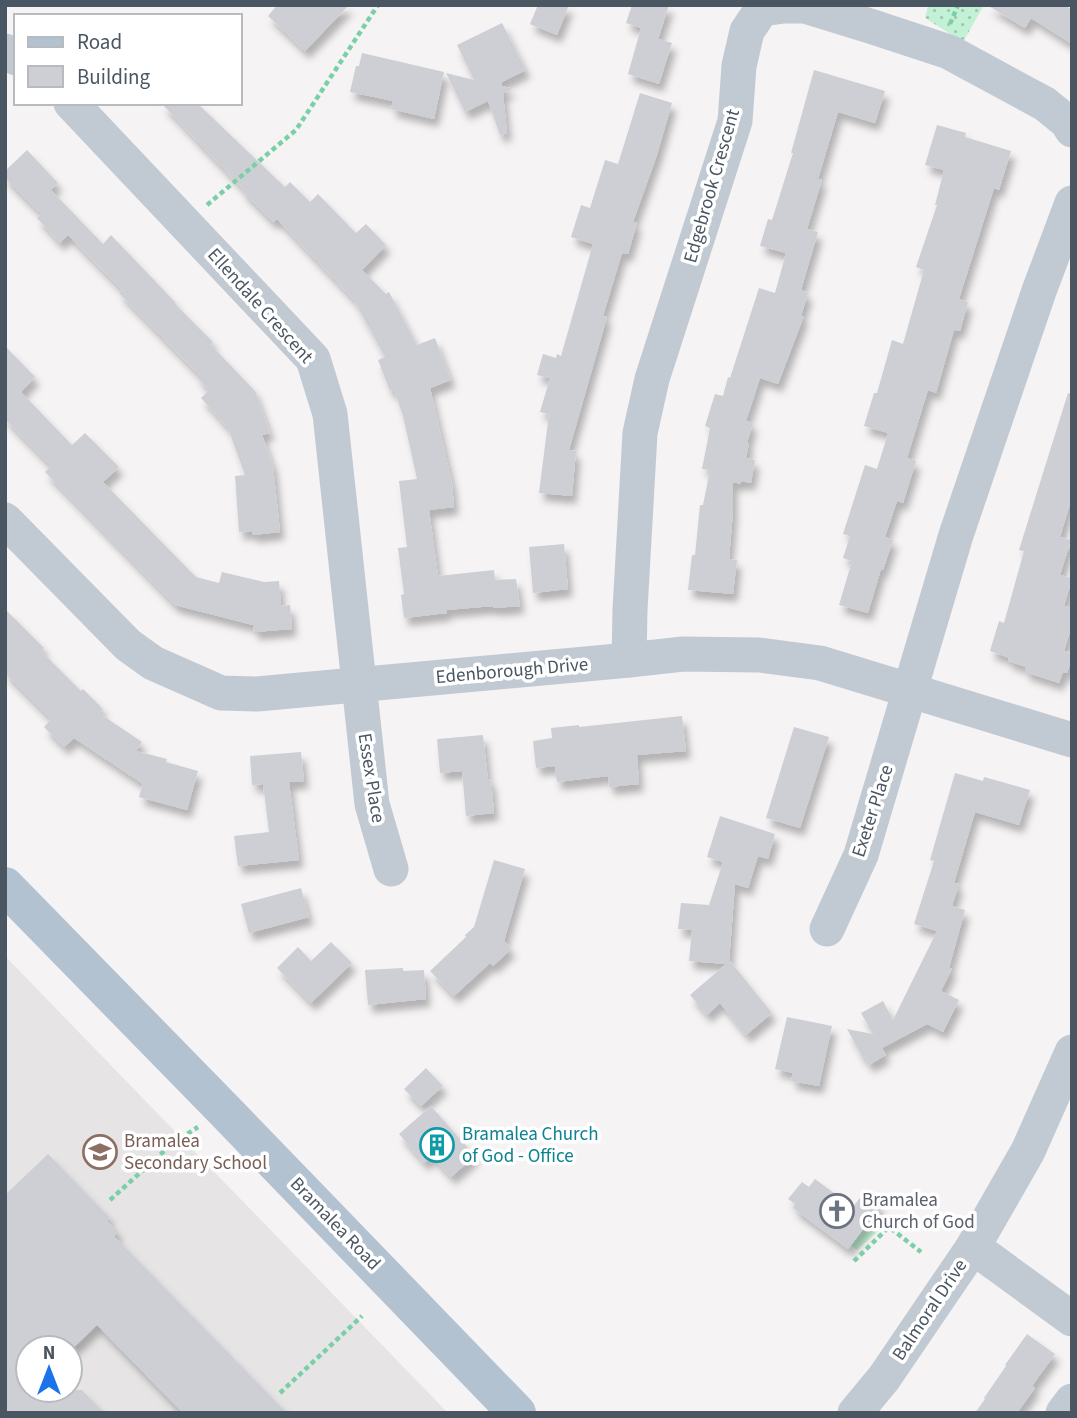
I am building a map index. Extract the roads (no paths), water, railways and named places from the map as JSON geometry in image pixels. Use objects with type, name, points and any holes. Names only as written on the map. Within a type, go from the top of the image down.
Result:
[{"type":"main road","name":"Bramalea Road","points":[[5,886],[517,1413]]},
{"type":"street","name":"Edgebrook Crescent","points":[[629,660],[640,433],[652,379],[735,121],[739,66],[747,31],[762,9],[805,6],[949,52],[1045,104],[1067,122],[1072,130]]},
{"type":"street","name":"Ellendale Crescent","points":[[73,105],[313,359],[330,414],[358,685]]},
{"type":"street","points":[[911,690],[956,535],[1039,291],[1072,203]]},
{"type":"street","name":"Edenborough Drive","points":[[5,520],[128,645],[153,663],[221,693],[257,694],[683,654],[759,655],[820,663],[1072,740]]},
{"type":"street","name":"Essex Place","points":[[358,685],[372,804],[391,869]]},
{"type":"street","name":"Exeter Place","points":[[827,929],[861,855],[911,690]]},
{"type":"street","name":"Balmoral Drive","points":[[855,1413],[884,1378],[973,1247],[1028,1151],[1072,1052]]},
{"type":"street","points":[[973,1247],[1072,1319]]},
{"type":"street","points":[[1063,1413],[1072,1401]]},
{"type":"place","name":"Bramalea Church of God - Office","points":[[437,1145]]},
{"type":"place","name":"Bramalea Secondary School","points":[[100,1152]]},
{"type":"place","name":"Bramalea Church of God","points":[[837,1211]]}]
